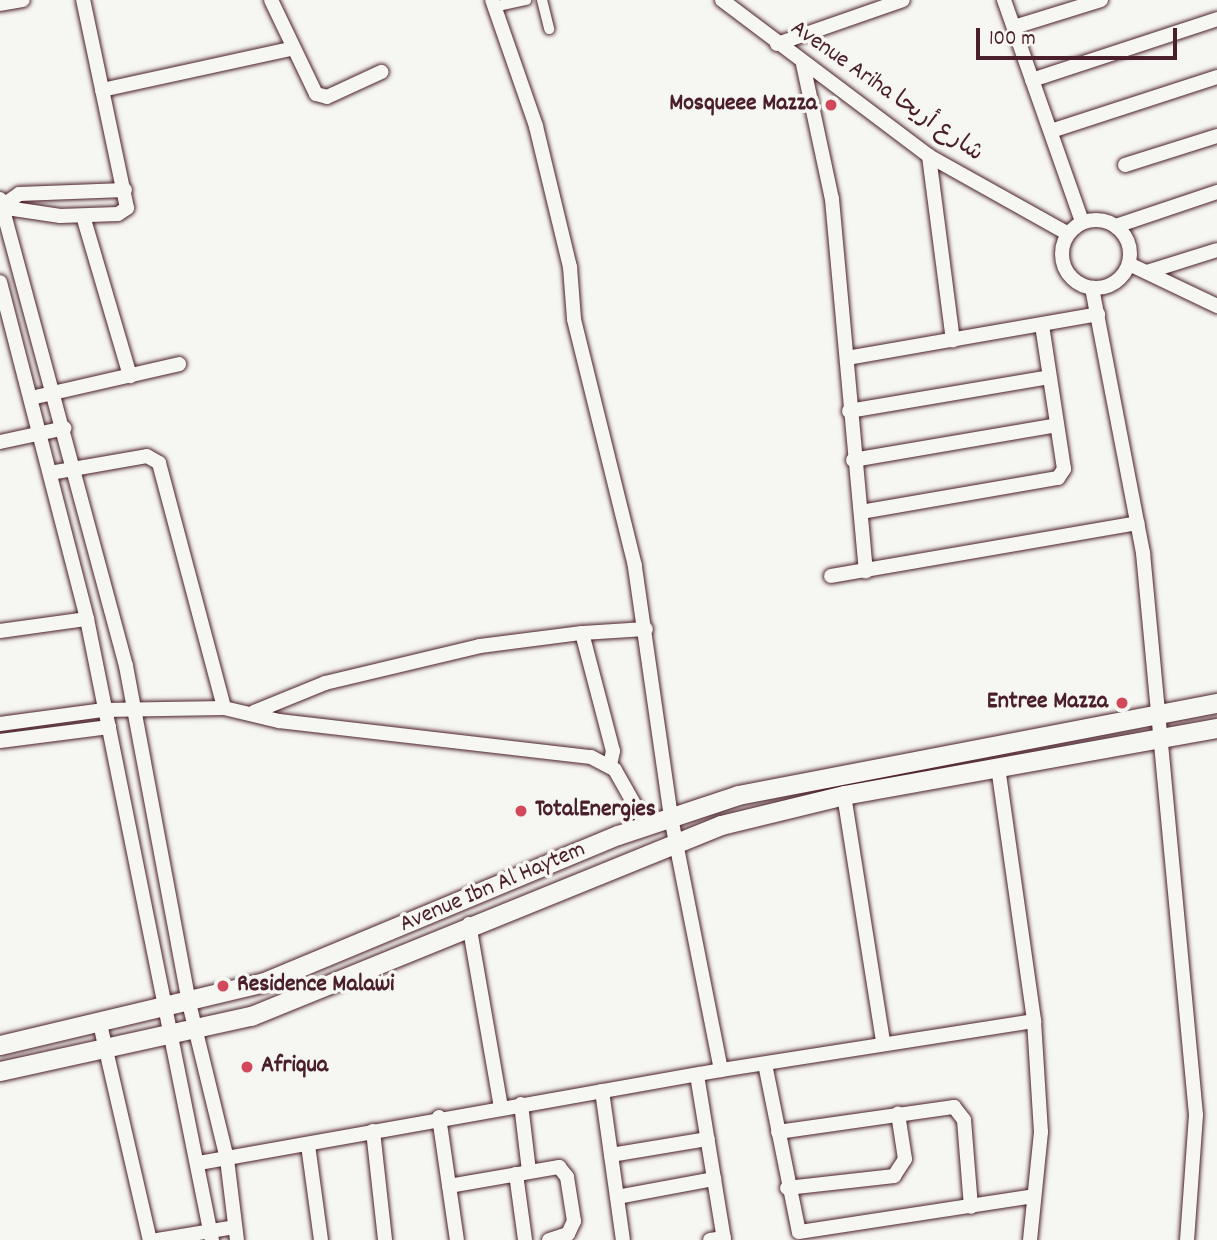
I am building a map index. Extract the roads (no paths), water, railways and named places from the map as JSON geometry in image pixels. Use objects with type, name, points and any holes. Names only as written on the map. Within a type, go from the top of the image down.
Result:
[{"type":"street","points":[[0,4],[23,0]]},
{"type":"street","points":[[1,204],[60,216],[122,214],[125,190],[83,0]]},
{"type":"street","points":[[271,0],[290,49],[316,94],[327,97],[382,72]]},
{"type":"street","points":[[526,0],[492,3],[536,126],[646,629],[671,817],[721,1070]]},
{"type":"street","points":[[542,0],[549,29]]},
{"type":"street","name":"Avenue Ariha شارع أريحا","points":[[722,0],[803,64],[929,156],[1068,233]]},
{"type":"street","points":[[777,44],[903,0]]},
{"type":"street","points":[[1004,0],[1082,222]]},
{"type":"street","points":[[1014,26],[1101,0]]},
{"type":"street","points":[[1032,80],[1217,19]]},
{"type":"street","points":[[102,90],[290,49]]},
{"type":"street","points":[[803,64],[832,199],[847,358],[853,460],[866,571]]},
{"type":"street","points":[[1051,131],[1217,76]]},
{"type":"street","points":[[1125,165],[1217,136]]},
{"type":"street","points":[[929,156],[954,340]]},
{"type":"street","points":[[1,204],[19,194],[125,190]]},
{"type":"street","points":[[1116,226],[1128,243],[1129,264],[1111,285],[1092,288],[1073,280],[1062,263],[1068,233],[1082,222],[1116,226],[1217,192]]},
{"type":"street","points":[[60,193],[60,216]]},
{"type":"street","points":[[1,204],[76,467],[132,710],[195,1031],[227,1159],[236,1233],[157,1240]]},
{"type":"street","points":[[83,216],[130,376]]},
{"type":"street","points":[[1147,272],[1217,250]]},
{"type":"street","points":[[1129,264],[1217,306]]},
{"type":"street","points":[[0,282],[87,618],[164,1009],[199,1163],[211,1235]]},
{"type":"street","points":[[1092,288],[1137,523],[1196,1115],[1187,1240]]},
{"type":"street","points":[[847,358],[1098,314]]},
{"type":"street","points":[[861,512],[1053,481],[1064,468],[1042,325]]},
{"type":"street","points":[[31,398],[179,364]]},
{"type":"street","points":[[849,411],[1049,377]]},
{"type":"street","points":[[853,460],[1057,425]]},
{"type":"street","points":[[0,442],[65,428]]},
{"type":"street","points":[[50,473],[147,456],[159,463],[224,708]]},
{"type":"street","points":[[831,576],[1137,523]]},
{"type":"street","points":[[0,631],[87,618]]},
{"type":"street","points":[[254,712],[326,683],[480,646],[582,633],[646,629]]},
{"type":"street","points":[[582,633],[613,751],[610,765]]},
{"type":"street","name":"Avenue Ibn Al Haytem","points":[[0,1045],[189,1003],[337,954],[646,825],[806,778],[1217,703]]},
{"type":"street","points":[[0,724],[104,710],[224,708],[254,712],[279,721],[591,757],[610,765],[646,825]]},
{"type":"street","points":[[0,741],[109,727]]},
{"type":"street","name":"Avenue Ibn Al Haytem","points":[[0,1071],[170,1037],[276,1007],[675,839],[844,795],[1217,728]]},
{"type":"street","points":[[998,767],[1034,1021],[1041,1132],[1030,1240]]},
{"type":"street","points":[[844,795],[883,1042]]},
{"type":"street","points":[[469,924],[501,1107]]},
{"type":"street","points":[[199,1163],[308,1145],[439,1117],[883,1042],[1034,1021]]},
{"type":"street","points":[[100,1024],[150,1240]]},
{"type":"street","points":[[765,1064],[794,1227],[806,1233],[1033,1196]]},
{"type":"street","points":[[697,1075],[714,1179],[719,1239]]},
{"type":"street","points":[[602,1091],[623,1240]]},
{"type":"street","points":[[521,1104],[525,1240]]},
{"type":"street","points":[[778,1132],[946,1106],[959,1113],[971,1207]]},
{"type":"street","points":[[787,1188],[900,1171],[905,1159],[898,1114]]},
{"type":"street","points":[[439,1117],[457,1240]]},
{"type":"street","points":[[373,1131],[385,1240]]},
{"type":"street","points":[[611,1155],[708,1139]]},
{"type":"street","points":[[308,1145],[321,1240]]},
{"type":"street","points":[[449,1186],[559,1167],[567,1177],[573,1229],[549,1240]]},
{"type":"street","points":[[617,1197],[714,1179]]},
{"type":"place","name":"Mosqueee Mazza","points":[[831,105]]},
{"type":"place","name":"Entree Mazza","points":[[1122,703]]},
{"type":"place","name":"TotalEnergies","points":[[521,811]]},
{"type":"place","name":"Residence Malawi","points":[[223,986]]},
{"type":"place","name":"Afriqua","points":[[247,1067]]}]
